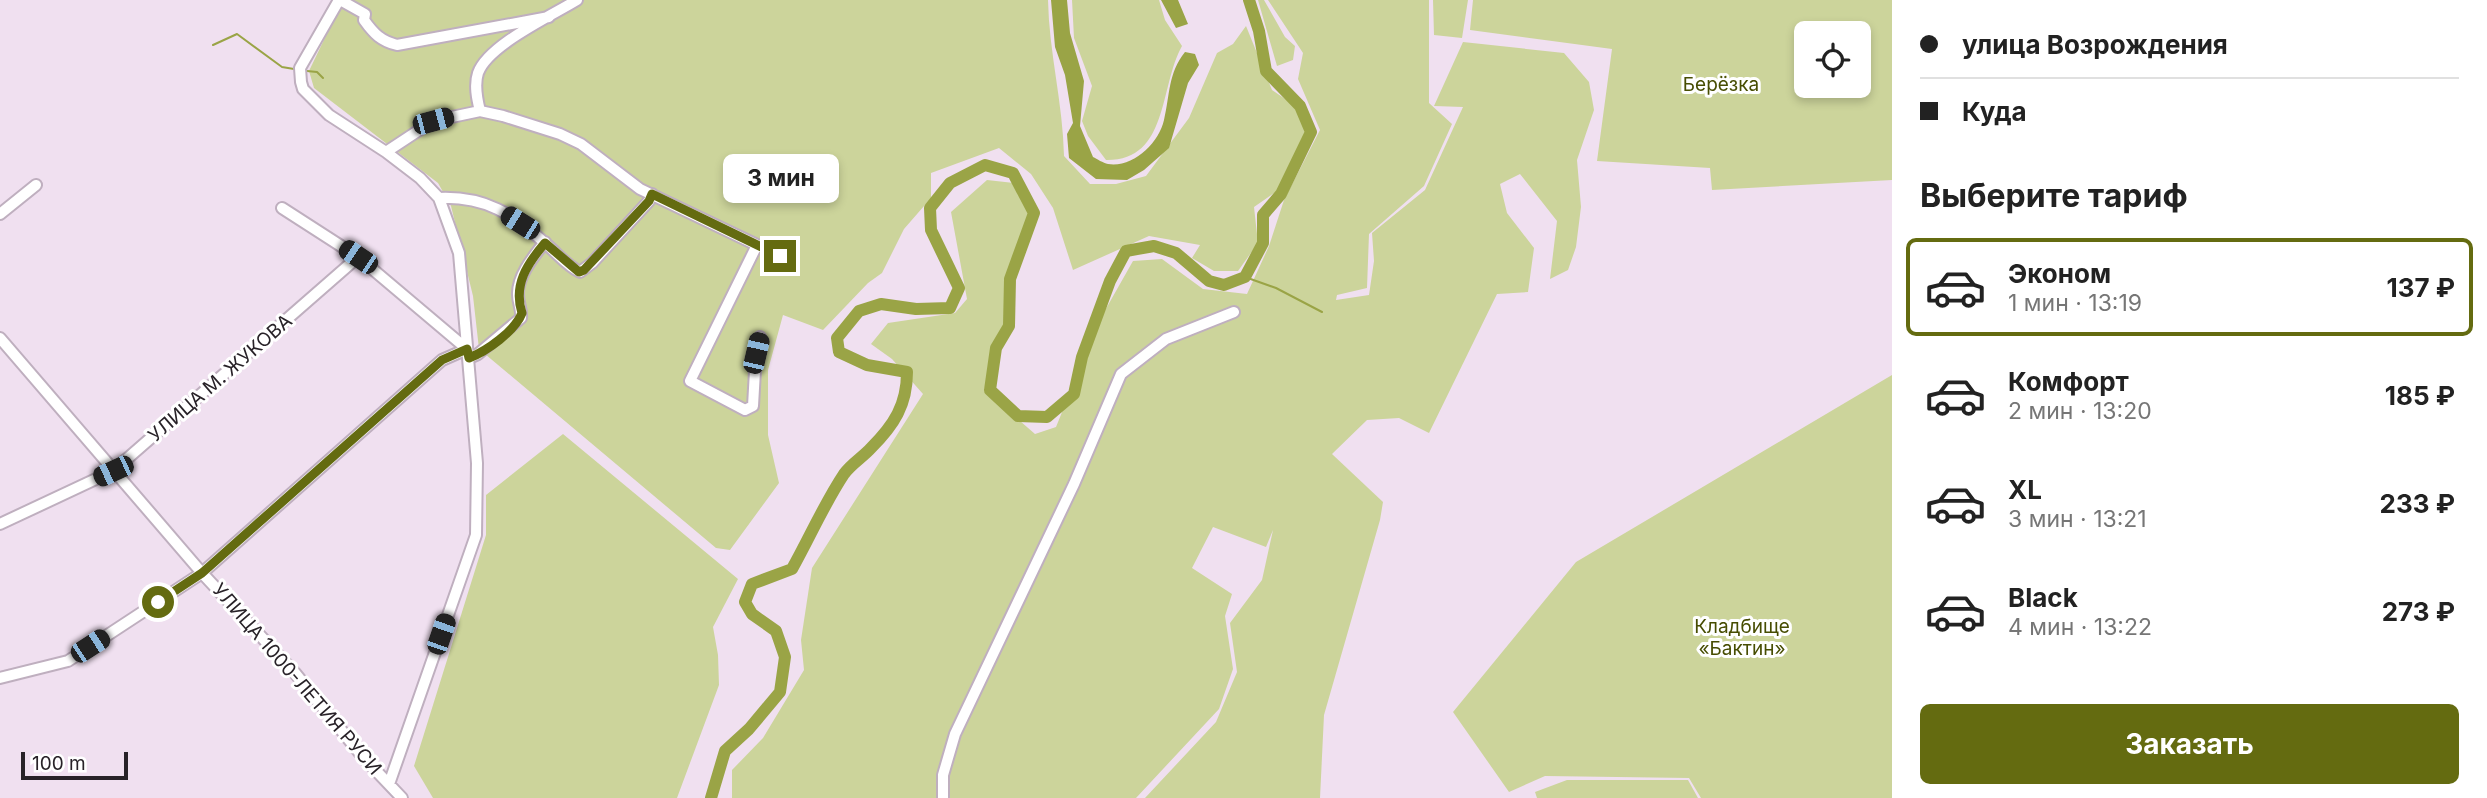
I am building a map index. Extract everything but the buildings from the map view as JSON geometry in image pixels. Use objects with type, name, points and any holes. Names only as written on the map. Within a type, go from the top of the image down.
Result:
[{"type":"street","points":[[389,784],[476,535],[477,463],[459,253],[439,198],[420,178],[386,152],[329,115],[303,89],[300,68],[339,0],[365,14],[364,20],[373,33],[385,42],[397,45],[549,17]]},
{"type":"street","points":[[480,111],[476,98],[477,75],[485,59],[577,0]]},
{"type":"street","points":[[386,152],[433,121],[480,111],[560,134],[581,144],[623,178],[780,256]]},
{"type":"street","points":[[0,214],[36,185]]},
{"type":"street","points":[[439,198],[464,197],[492,205],[545,243],[579,272],[584,270],[649,201],[652,194]]},
{"type":"street","points":[[282,208],[358,257],[468,353]]},
{"type":"street","points":[[0,678],[68,660],[202,573],[442,360],[468,353],[478,354],[521,318],[517,292],[522,276],[545,243]]},
{"type":"street","points":[[757,245],[690,381],[745,410],[749,409],[753,406],[760,337]]},
{"type":"street","name":"УЛИЦА М. ЖУКОВА","points":[[0,524],[115,469],[358,257]]},
{"type":"street","points":[[943,798],[943,775],[955,734],[1074,484],[1121,374],[1166,339],[1234,312]]},
{"type":"street","name":"УЛИЦА 1000-ЛЕТИЯ РУСИ","points":[[0,338],[202,573],[295,673],[363,757],[402,798]]},
{"type":"green space","points":[[343,0],[1048,0],[1064,156],[1090,184],[1116,184],[1146,176],[1189,118],[1217,53],[1233,44],[1246,26],[1272,90],[1297,107],[1306,133],[1277,191],[1254,207],[1258,243],[1238,271],[1214,271],[1192,258],[1200,245],[1149,236],[1073,270],[1053,208],[1031,174],[999,148],[931,173],[931,198],[904,229],[882,273],[868,283],[823,330],[783,315],[768,370],[768,435],[779,483],[730,550],[716,548],[479,349],[473,296],[451,206],[438,183],[314,88],[309,71]]},
{"type":"green space","points":[[1072,0],[1159,0],[1165,20],[1182,46],[1152,135],[1141,148],[1126,157],[1106,160],[1088,136],[1082,121],[1092,86],[1074,38]]},
{"type":"green space","points":[[1258,0],[1264,0],[1285,37],[1295,46],[1293,60],[1277,66]]},
{"type":"green space","points":[[1268,0],[1429,0],[1429,103],[1452,124],[1424,186],[1369,234],[1367,288],[1337,295],[1336,300],[1369,295],[1374,261],[1372,233],[1425,190],[1463,107],[1434,106],[1463,42],[1564,53],[1589,82],[1594,110],[1577,160],[1581,207],[1576,247],[1568,270],[1550,279],[1557,221],[1520,174],[1500,184],[1507,213],[1534,248],[1528,292],[1497,294],[1429,433],[1399,418],[1367,420],[1332,454],[1383,502],[1324,715],[1320,798],[1145,798],[1216,722],[1237,672],[1230,623],[1262,580],[1273,530],[1266,547],[1213,527],[1192,568],[1232,594],[1225,616],[1233,669],[1219,709],[1136,798],[732,798],[732,770],[763,738],[804,670],[801,640],[812,568],[923,394],[892,359],[871,344],[888,323],[955,313],[967,299],[951,212],[987,180],[1014,183],[1029,212],[1018,251],[1008,320],[984,390],[1035,434],[1056,427],[1099,321],[1133,261],[1162,259],[1203,289],[1247,294],[1269,246],[1284,200],[1320,130],[1298,79],[1303,53]]},
{"type":"green space","points":[[1433,0],[1468,0],[1462,38],[1434,35]]},
{"type":"green space","name":"Берёзка","points":[[1473,0],[1892,0],[1892,180],[1712,190],[1710,168],[1597,161],[1612,49],[1470,30]]},
{"type":"green space","name":"Кладбище «Бактин»","points":[[1892,375],[1892,798],[1701,798],[1689,778],[1545,776],[1509,792],[1453,712],[1576,562]]},
{"type":"green space","points":[[563,434],[738,579],[713,627],[719,685],[677,798],[433,798],[414,766],[486,535],[486,495]]},
{"type":"green space","points":[[1567,780],[1688,780],[1698,798],[1537,798],[1535,792]]},
{"type":"shaded area","points":[[1051,0],[1067,0],[1070,33],[1084,81],[1080,126],[1093,157],[1104,163],[1127,162],[1151,145],[1164,120],[1175,68],[1185,52],[1195,54],[1199,65],[1188,83],[1169,148],[1144,170],[1127,180],[1096,179],[1069,158],[1067,134],[1073,123],[1065,75],[1055,47]]},
{"type":"shaded area","points":[[1161,0],[1178,0],[1188,24],[1176,28]]},
{"type":"waterway","points":[[711,798],[725,751],[749,729],[780,692],[785,657],[776,631],[752,614],[745,602],[752,584],[792,569],[844,474],[886,431],[898,414],[905,395],[907,372],[867,365],[839,352],[837,338],[859,311],[881,304],[916,309],[950,308],[959,288],[931,230],[930,208],[950,183],[985,165],[1013,173],[1034,213],[1010,279],[1009,326],[996,348],[990,390],[1018,416],[1047,417],[1074,394],[1082,357],[1110,281],[1126,251],[1154,246],[1176,253],[1209,281],[1224,285],[1245,277],[1263,243],[1263,215],[1281,194],[1311,132],[1300,106],[1266,71],[1259,31],[1249,0]]},
{"type":"waterway","points":[[213,45],[237,34],[282,67],[294,69]]},
{"type":"waterway","points":[[307,71],[317,72],[323,78]]},
{"type":"waterway","points":[[1245,277],[1276,288],[1322,312]]},
{"type":"route","points":[[158,602],[202,573],[442,360],[467,349],[469,358],[478,354],[513,326],[522,313],[517,292],[522,276],[545,243],[573,269],[579,272],[584,270],[649,201],[652,194],[780,256]]}]
